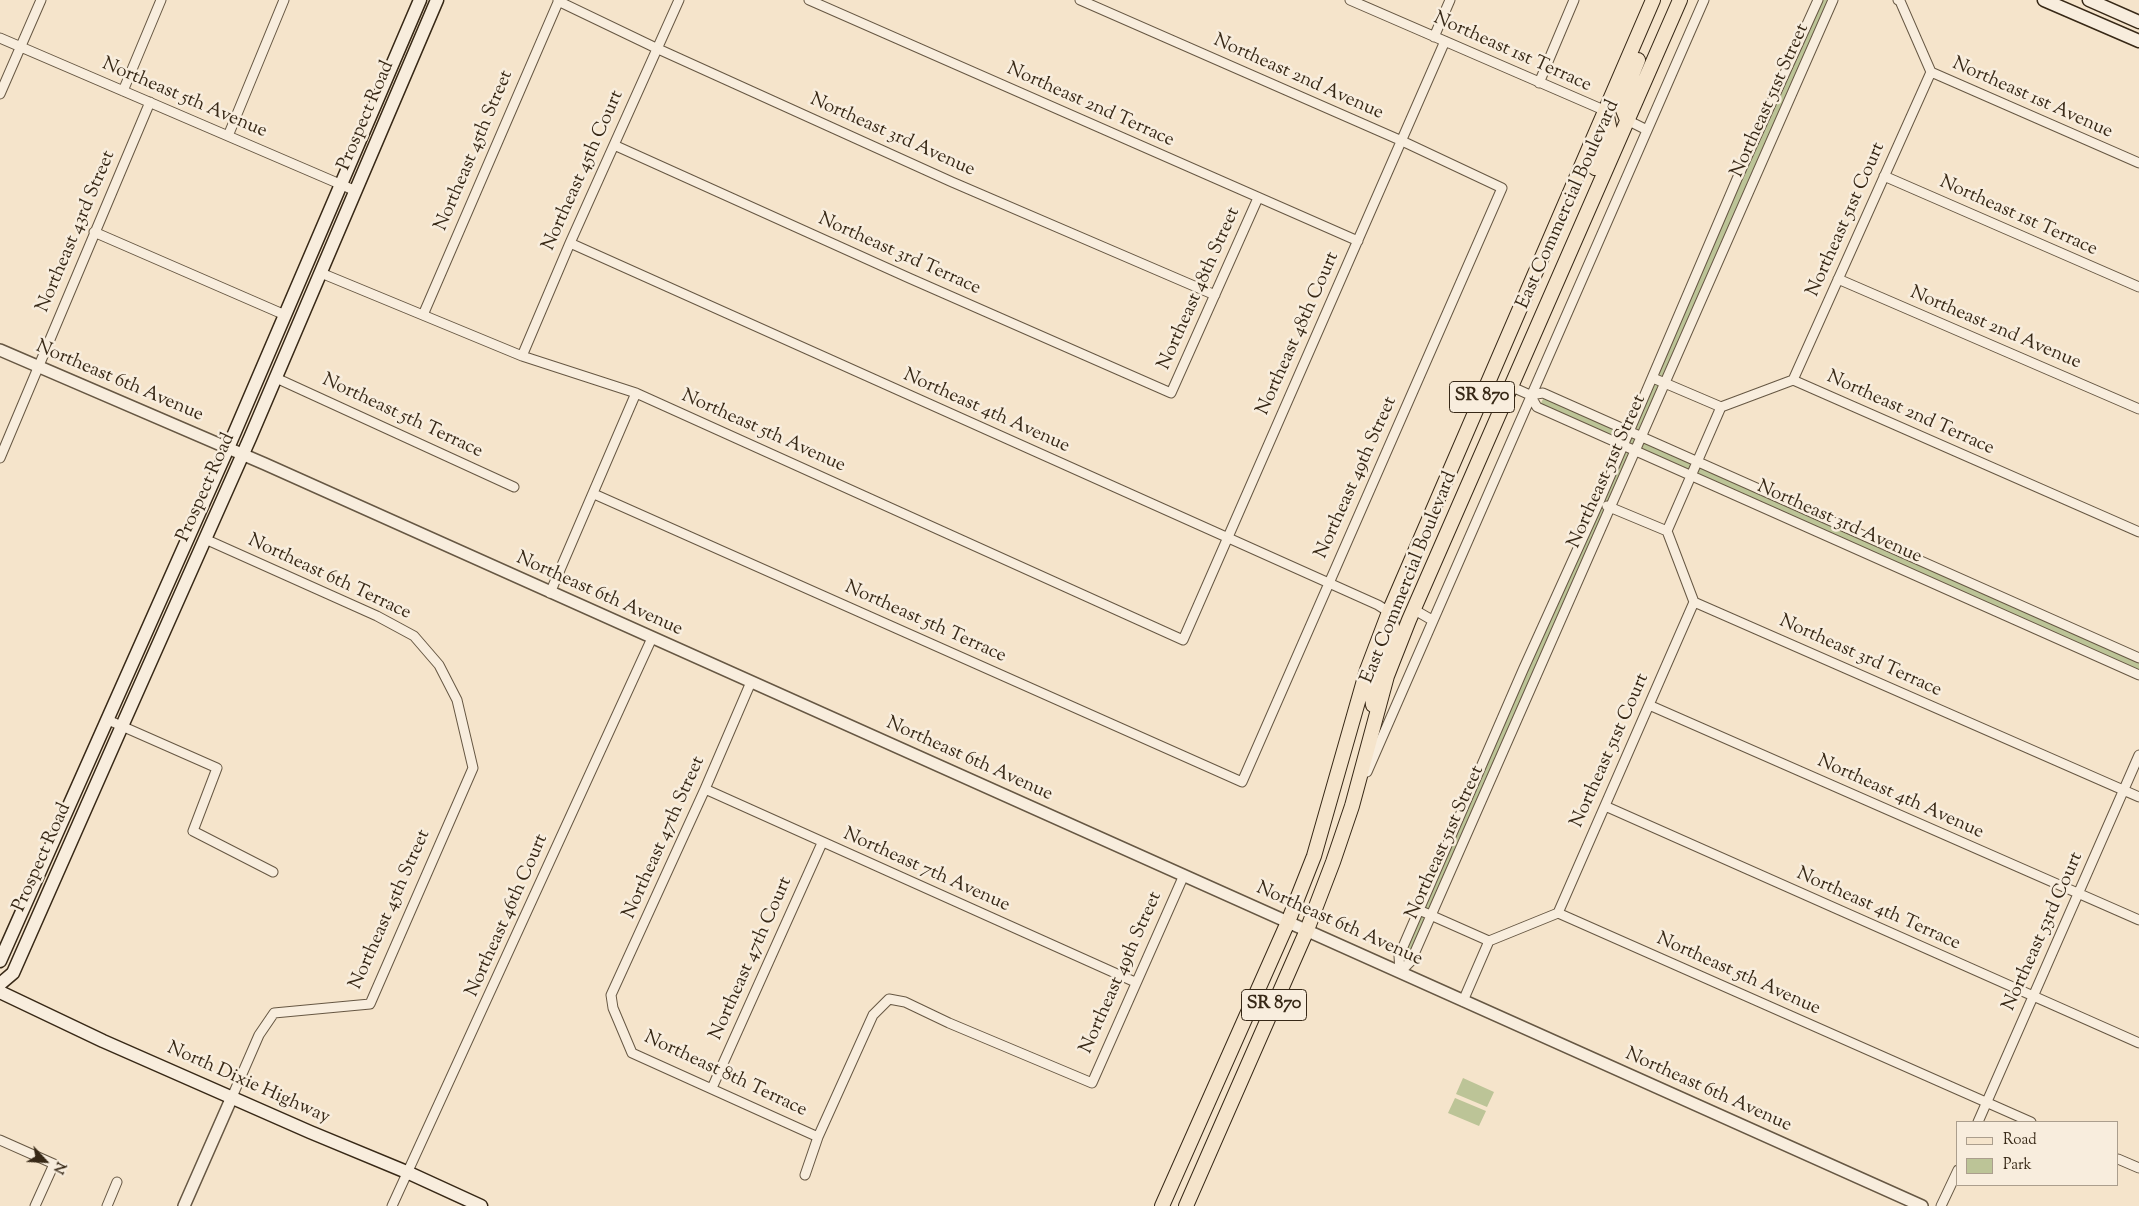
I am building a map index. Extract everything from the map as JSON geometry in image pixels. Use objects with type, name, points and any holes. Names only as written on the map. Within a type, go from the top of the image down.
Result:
[{"type":"main road","name":"Prospect Road","points":[[0,961],[228,448],[420,0]]},
{"type":"main road","name":"Prospect Road","points":[[0,984],[13,973],[243,454],[437,0]]},
{"type":"main road","name":"East Commercial Boulevard","points":[[1162,1206],[1170,1199],[1216,1085],[1288,922],[1314,856],[1367,670],[1389,612],[1653,0]]},
{"type":"main road","name":"East Commercial Boulevard","points":[[1187,1203],[1307,930],[1333,862],[1352,806],[1387,676],[1413,609],[1680,0]]},
{"type":"main road","points":[[2044,0],[2139,41]]},
{"type":"main road","points":[[2089,0],[2139,22]]},
{"type":"main road","points":[[1626,120],[1622,103],[1641,54],[1637,38]]},
{"type":"main road","points":[[1588,208],[1584,201],[1584,194],[1610,131],[1606,112]]},
{"type":"main road","points":[[1510,386],[1506,366],[1539,289],[1535,274]]},
{"type":"main road","points":[[1466,488],[1462,472],[1492,404],[1492,391],[1488,383]]},
{"type":"main road","points":[[1413,609],[1407,602],[1406,594],[1432,531],[1434,520],[1431,514]]},
{"type":"main road","points":[[1378,708],[1373,704],[1372,695],[1392,636],[1393,625],[1389,612]]},
{"type":"main road","name":"North Dixie Highway","points":[[0,992],[103,1041],[481,1206]]},
{"type":"main road","points":[[1187,1203],[1184,1178],[1214,1106],[1216,1085]]},
{"type":"street","points":[[0,94],[41,0]]},
{"type":"street","points":[[123,91],[161,0]]},
{"type":"street","points":[[228,136],[284,0]]},
{"type":"street","name":"Northeast 3rd Avenue","points":[[558,0],[656,48],[952,182],[1215,295]]},
{"type":"street","name":"Northeast 45th Street","points":[[423,315],[558,0]]},
{"type":"street","name":"Northeast 45th Court","points":[[522,356],[570,243],[679,0]]},
{"type":"street","name":"Northeast 2nd Terrace","points":[[809,0],[1358,241]]},
{"type":"street","name":"Northeast 2nd Avenue","points":[[1080,0],[1402,141],[1502,188]]},
{"type":"street","name":"Northeast 1st Terrace","points":[[1350,0],[1606,112]]},
{"type":"street","points":[[1434,37],[1450,0]]},
{"type":"street","points":[[1538,83],[1574,0]]},
{"type":"street","points":[[1352,806],[1704,0]]},
{"type":"street","name":"Northeast 51st Street","points":[[1400,972],[1399,956],[1523,670],[1630,432],[1737,179],[1818,0]]},
{"type":"street","name":"Northeast 51st Street","points":[[1400,972],[1411,961],[1833,0]]},
{"type":"street","name":"Northeast 1st Avenue","points":[[1900,0],[1931,72],[2139,163]]},
{"type":"street","name":"Northeast 5th Avenue","points":[[0,38],[356,191]]},
{"type":"street","name":"Northeast 48th Court","points":[[1183,640],[1445,41]]},
{"type":"street","name":"Northeast 51st Court","points":[[1793,380],[1931,72]]},
{"type":"street","name":"Northeast 43rd Street","points":[[0,458],[40,367],[94,232],[150,102]]},
{"type":"street","points":[[1626,120],[1646,130]]},
{"type":"street","name":"Northeast 3rd Terrace","points":[[614,145],[909,278],[1172,393]]},
{"type":"street","name":"Northeast 1st Terrace","points":[[1884,176],[2139,287]]},
{"type":"street","points":[[1737,179],[1752,186]]},
{"type":"street","name":"Northeast 49th Street","points":[[1242,782],[1502,188]]},
{"type":"street","name":"Northeast 48th Street","points":[[1172,393],[1258,198]]},
{"type":"street","points":[[94,232],[285,315]]},
{"type":"street","name":"Northeast 4th Avenue","points":[[570,243],[1378,605],[1389,612]]},
{"type":"street","name":"Northeast 5th Avenue","points":[[321,272],[522,356],[636,393],[1183,640]]},
{"type":"street","name":"Northeast 2nd Avenue","points":[[1838,279],[2139,409]]},
{"type":"street","name":"Northeast 6th Avenue","points":[[0,350],[243,454],[1922,1206]]},
{"type":"street","name":"Northeast 5th Terrace","points":[[276,378],[514,487]]},
{"type":"street","points":[[1653,378],[1720,407],[1793,380]]},
{"type":"street","name":"Northeast 2nd Terrace","points":[[1793,380],[2139,532]]},
{"type":"street","name":"Northeast 3rd Avenue","points":[[1510,386],[1530,395],[1543,393],[2139,658]]},
{"type":"street","points":[[550,593],[636,393]]},
{"type":"street","name":"Northeast 3rd Avenue","points":[[1530,395],[1537,406],[2139,675]]},
{"type":"street","points":[[1694,602],[1667,532],[1720,407]]},
{"type":"street","name":"Northeast 5th Terrace","points":[[594,494],[1242,782]]},
{"type":"street","points":[[1599,502],[1667,532]]},
{"type":"street","name":"Northeast 6th Terrace","points":[[205,539],[377,616],[414,636],[439,665],[457,700],[473,768]]},
{"type":"street","points":[[1927,580],[1933,566]]},
{"type":"street","name":"Northeast 51st Court","points":[[1558,912],[1694,602]]},
{"type":"street","name":"Northeast 3rd Terrace","points":[[1694,602],[2139,797]]},
{"type":"street","points":[[1413,609],[1432,620]]},
{"type":"street","name":"Northeast 46th Court","points":[[392,1206],[409,1173],[652,638]]},
{"type":"street","points":[[2098,656],[2104,643]]},
{"type":"street","points":[[1523,670],[1537,676]]},
{"type":"street","name":"Northeast 47th Street","points":[[614,1008],[611,995],[705,789],[751,682]]},
{"type":"street","name":"Northeast 4th Avenue","points":[[1649,706],[2139,920]]},
{"type":"street","points":[[108,720],[217,768],[193,832],[272,872]]},
{"type":"street","name":"Northeast 53rd Court","points":[[1978,1121],[2139,755]]},
{"type":"street","name":"Northeast 45th Street","points":[[184,1206],[259,1035],[274,1013],[370,1004],[473,768]]},
{"type":"street","name":"Northeast 7th Avenue","points":[[705,789],[1135,982]]},
{"type":"street","name":"Northeast 4th Terrace","points":[[1604,806],[2139,1043]]},
{"type":"street","name":"Northeast 47th Court","points":[[712,1088],[822,843]]},
{"type":"street","name":"Northeast 49th Street","points":[[818,1137],[874,1015],[889,999],[904,1002],[1092,1083],[1135,982],[1184,875]]},
{"type":"street","points":[[1419,910],[1489,941]]},
{"type":"street","points":[[1463,1000],[1489,941],[1558,912]]},
{"type":"street","name":"Northeast 5th Avenue","points":[[1558,912],[2029,1121]]},
{"type":"street","name":"Northeast 8th Terrace","points":[[614,1008],[632,1053],[818,1137]]},
{"type":"street","points":[[805,1175],[818,1137]]},
{"type":"street","points":[[0,1140],[54,1164],[36,1206]]},
{"type":"street","points":[[2119,1159],[2139,1168]]},
{"type":"street","points":[[1940,1206],[1956,1174]]},
{"type":"street","points":[[107,1206],[117,1182]]},
{"type":"green space","points":[[1821,0],[1829,0],[1639,439],[2139,662],[2139,671],[1635,447],[1410,956],[1403,953],[1626,444],[1540,405],[1544,397],[1630,435]]},
{"type":"green space","points":[[1463,1078],[1494,1092],[1487,1107],[1456,1094]]},
{"type":"green space","points":[[1455,1098],[1486,1111],[1479,1126],[1448,1113]]}]
